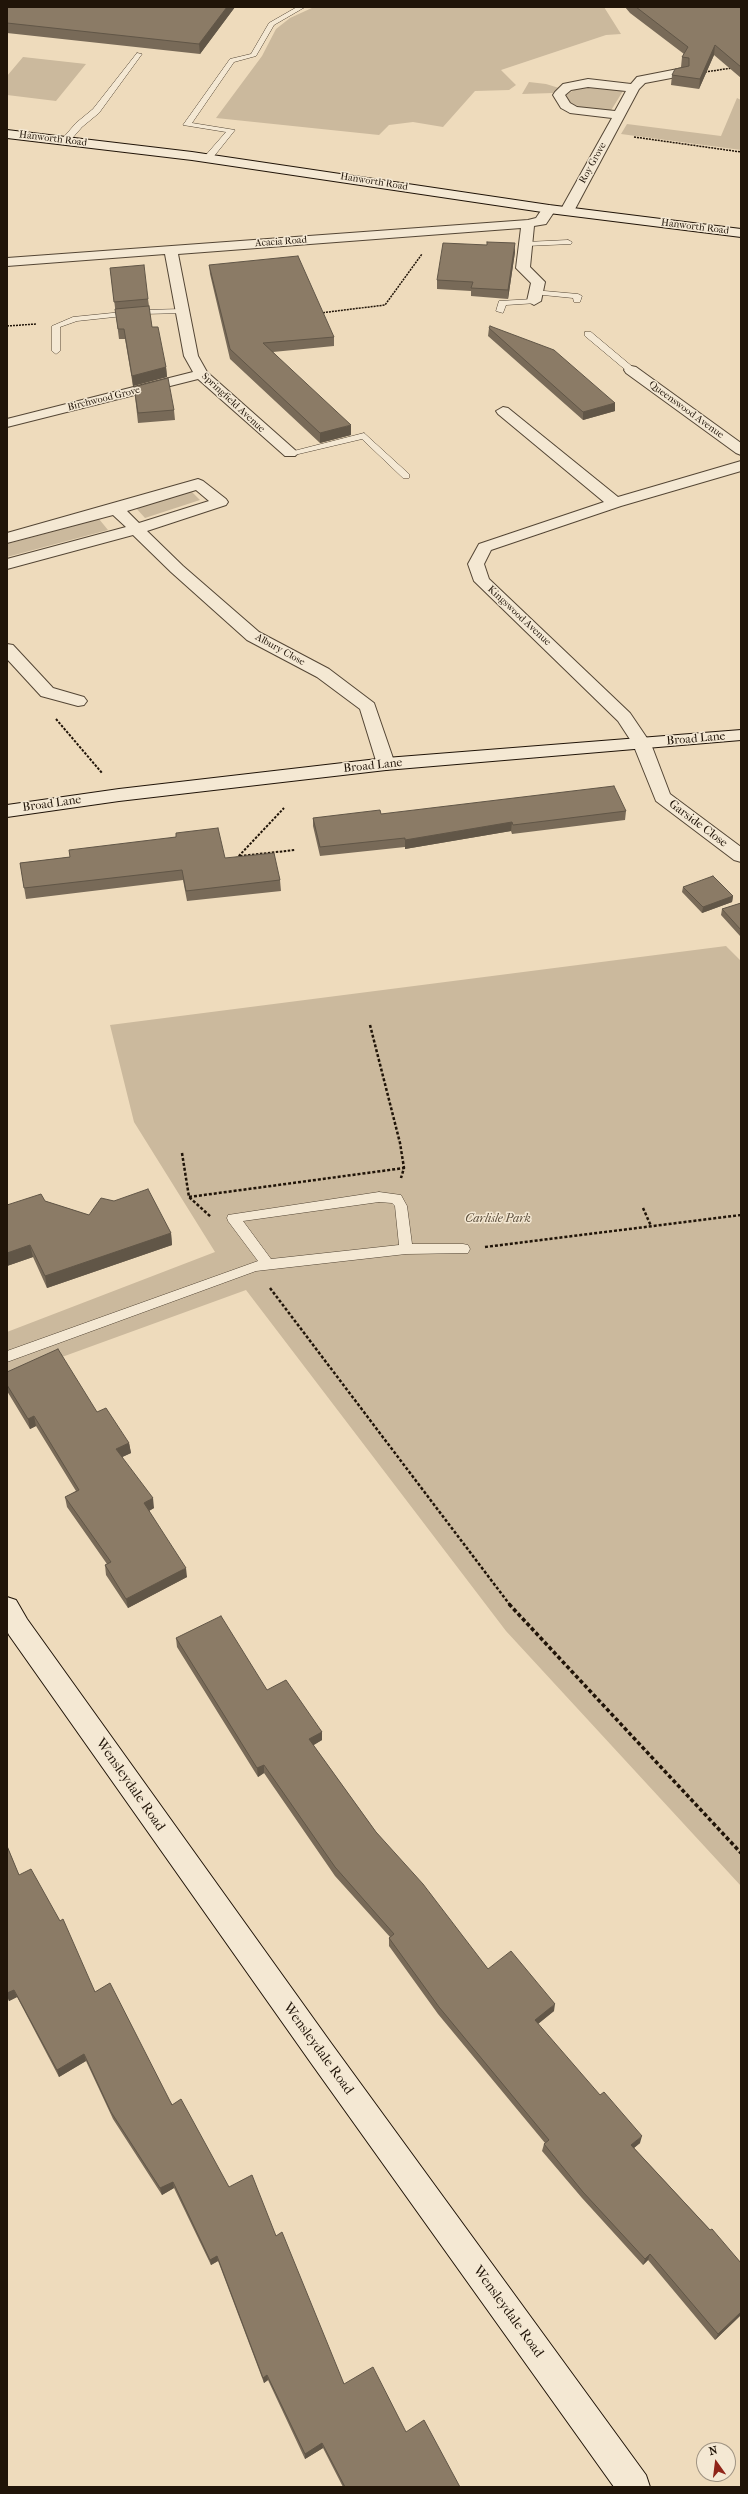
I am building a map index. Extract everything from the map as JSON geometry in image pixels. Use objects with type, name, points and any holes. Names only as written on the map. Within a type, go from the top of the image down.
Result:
[{"type":"street","name":"Roy Grove","points":[[567,211],[634,88],[641,80],[683,72]]},
{"type":"street","points":[[618,115],[574,110],[565,105],[559,95],[567,87],[588,84],[634,88]]},
{"type":"street","name":"Hanworth Road","points":[[7,134],[208,158],[567,211],[741,233]]},
{"type":"street","name":"Acacia Road","points":[[7,262],[528,224],[541,221],[549,208]]},
{"type":"street","points":[[528,224],[523,268],[538,282],[535,296]]},
{"type":"street","name":"Springfield Avenue","points":[[171,250],[191,356],[201,374],[290,453]]},
{"type":"street","name":"Queenswood Avenue","points":[[632,370],[741,450]]},
{"type":"street","name":"Birchwood Grove","points":[[7,423],[201,374]]},
{"type":"street","points":[[504,411],[615,503]]},
{"type":"street","name":"Kingswood Avenue","points":[[642,744],[624,717],[482,581],[476,564],[485,547],[615,503],[741,466]]},
{"type":"street","points":[[7,538],[198,484],[220,502],[137,529],[7,564]]},
{"type":"street","name":"Albury Close","points":[[116,508],[177,569],[253,636],[323,673],[368,707],[386,764]]},
{"type":"street","points":[[7,649],[47,692],[78,701]]},
{"type":"street","name":"Broad Lane","points":[[7,811],[119,795],[386,764],[741,735]]},
{"type":"street","name":"Garside Close","points":[[642,744],[662,796],[741,856]]},
{"type":"street","name":"Wensleydale Road","points":[[11,1623],[634,2487]]},
{"type":"lane","points":[[208,158],[231,130],[187,125],[232,60],[254,55],[271,24],[302,7]]},
{"type":"lane","points":[[66,140],[79,125],[96,111],[139,54]]},
{"type":"lane","points":[[526,244],[568,242]]},
{"type":"lane","points":[[500,311],[502,303],[535,296],[578,296],[577,300]]},
{"type":"lane","points":[[56,351],[56,326],[76,319],[142,312],[183,311]]},
{"type":"lane","points":[[588,334],[632,370]]},
{"type":"lane","points":[[290,453],[364,436],[406,476]]},
{"type":"lane","points":[[261,1265],[233,1218],[379,1197],[396,1198],[401,1206],[406,1249]]},
{"type":"lane","points":[[7,1357],[261,1265],[406,1249],[463,1249]]},
{"type":"path","points":[[683,72],[686,74],[703,73],[734,68]]},
{"type":"path","points":[[609,134],[741,152]]},
{"type":"path","points":[[318,314],[385,305],[438,230]]},
{"type":"path","points":[[7,326],[44,323],[56,326]]},
{"type":"path","points":[[78,701],[56,720],[81,747],[119,795]]},
{"type":"path","points":[[231,864],[284,808]]},
{"type":"path","points":[[239,856],[295,850]]},
{"type":"path","points":[[370,1025],[400,1143],[404,1168],[396,1198]]},
{"type":"path","points":[[182,1153],[190,1197],[209,1217],[233,1218]]},
{"type":"path","points":[[190,1197],[404,1168]]},
{"type":"path","points":[[643,1208],[651,1226]]},
{"type":"path","points":[[463,1249],[741,1215]]},
{"type":"path","points":[[261,1265],[505,1599],[741,1853]]},
{"type":"green space","points":[[314,7],[604,7],[621,34],[606,35],[501,70],[516,85],[509,90],[475,91],[443,127],[413,122],[389,125],[379,135],[216,118],[262,56],[276,29],[290,18]]},
{"type":"green space","points":[[23,57],[86,64],[56,101],[7,95],[7,76]]},
{"type":"green space","points":[[529,82],[546,84],[559,88],[553,93],[522,94]]},
{"type":"green space","points":[[590,87],[623,91],[610,112],[577,107],[569,102],[566,95],[574,90]]},
{"type":"green space","points":[[737,98],[741,100],[741,150],[621,134],[627,124],[721,136]]},
{"type":"green space","points":[[191,491],[200,500],[145,518],[136,508]]},
{"type":"green space","points":[[99,519],[108,530],[7,557],[7,544]]},
{"type":"green space","name":"Carlisle Park","points":[[726,946],[741,961],[741,1886],[506,1631],[246,1290],[7,1377],[7,1332],[215,1252],[134,1122],[110,1025]]},
{"type":"building","points":[[7,7],[227,7],[199,44],[7,23]]},
{"type":"building","points":[[636,7],[741,7],[741,67],[715,45],[700,79],[672,75],[675,69],[689,66],[689,58],[682,57],[688,47]]},
{"type":"building","points":[[487,242],[515,243],[508,290],[471,288],[473,282],[437,280],[443,243],[487,245]]},
{"type":"building","points":[[298,256],[334,337],[263,343],[351,425],[320,433],[230,349],[209,265]]},
{"type":"building","points":[[144,265],[148,299],[114,302],[110,268]]},
{"type":"building","points":[[149,306],[152,327],[158,327],[166,367],[132,376],[124,329],[118,329],[115,309]]},
{"type":"building","points":[[490,326],[554,350],[615,403],[583,412],[489,328]]},
{"type":"building","points":[[168,378],[174,410],[138,413],[134,387]]},
{"type":"building","points":[[614,786],[626,811],[513,825],[512,822],[405,840],[405,838],[320,847],[313,818],[380,810],[381,814]]},
{"type":"building","points":[[218,828],[225,858],[274,853],[280,880],[186,891],[182,870],[24,888],[20,863],[70,857],[69,850],[176,837],[176,833]]},
{"type":"building","points":[[713,876],[733,896],[703,907],[683,887]]},
{"type":"building","points":[[741,903],[741,930],[722,909]]},
{"type":"building","points":[[148,1189],[171,1233],[45,1276],[30,1245],[7,1253],[7,1205],[41,1194],[45,1201],[89,1215],[101,1198],[114,1201]]},
{"type":"building","points":[[58,1349],[97,1412],[106,1408],[129,1443],[116,1449],[153,1498],[144,1503],[186,1568],[126,1599],[105,1565],[111,1562],[65,1497],[79,1490],[34,1416],[28,1419],[7,1385],[7,1372]]},
{"type":"building","points":[[221,1616],[267,1690],[286,1680],[322,1732],[309,1739],[376,1832],[423,1884],[488,1969],[511,1951],[555,2004],[535,2020],[600,2095],[604,2092],[642,2136],[631,2145],[710,2230],[712,2229],[741,2263],[741,2312],[718,2334],[650,2254],[645,2259],[583,2192],[544,2144],[549,2140],[439,2007],[389,1938],[394,1934],[335,1867],[264,1765],[257,1768],[176,1638]]},
{"type":"building","points":[[7,1846],[19,1875],[31,1869],[60,1921],[63,1919],[95,1992],[110,1983],[172,2105],[181,2099],[229,2187],[252,2175],[276,2236],[282,2232],[344,2384],[373,2367],[406,2432],[424,2420],[460,2487],[345,2487],[322,2443],[305,2454],[267,2375],[263,2378],[217,2256],[210,2260],[173,2182],[160,2188],[111,2112],[84,2054],[57,2070],[14,1990],[7,1993]]}]
